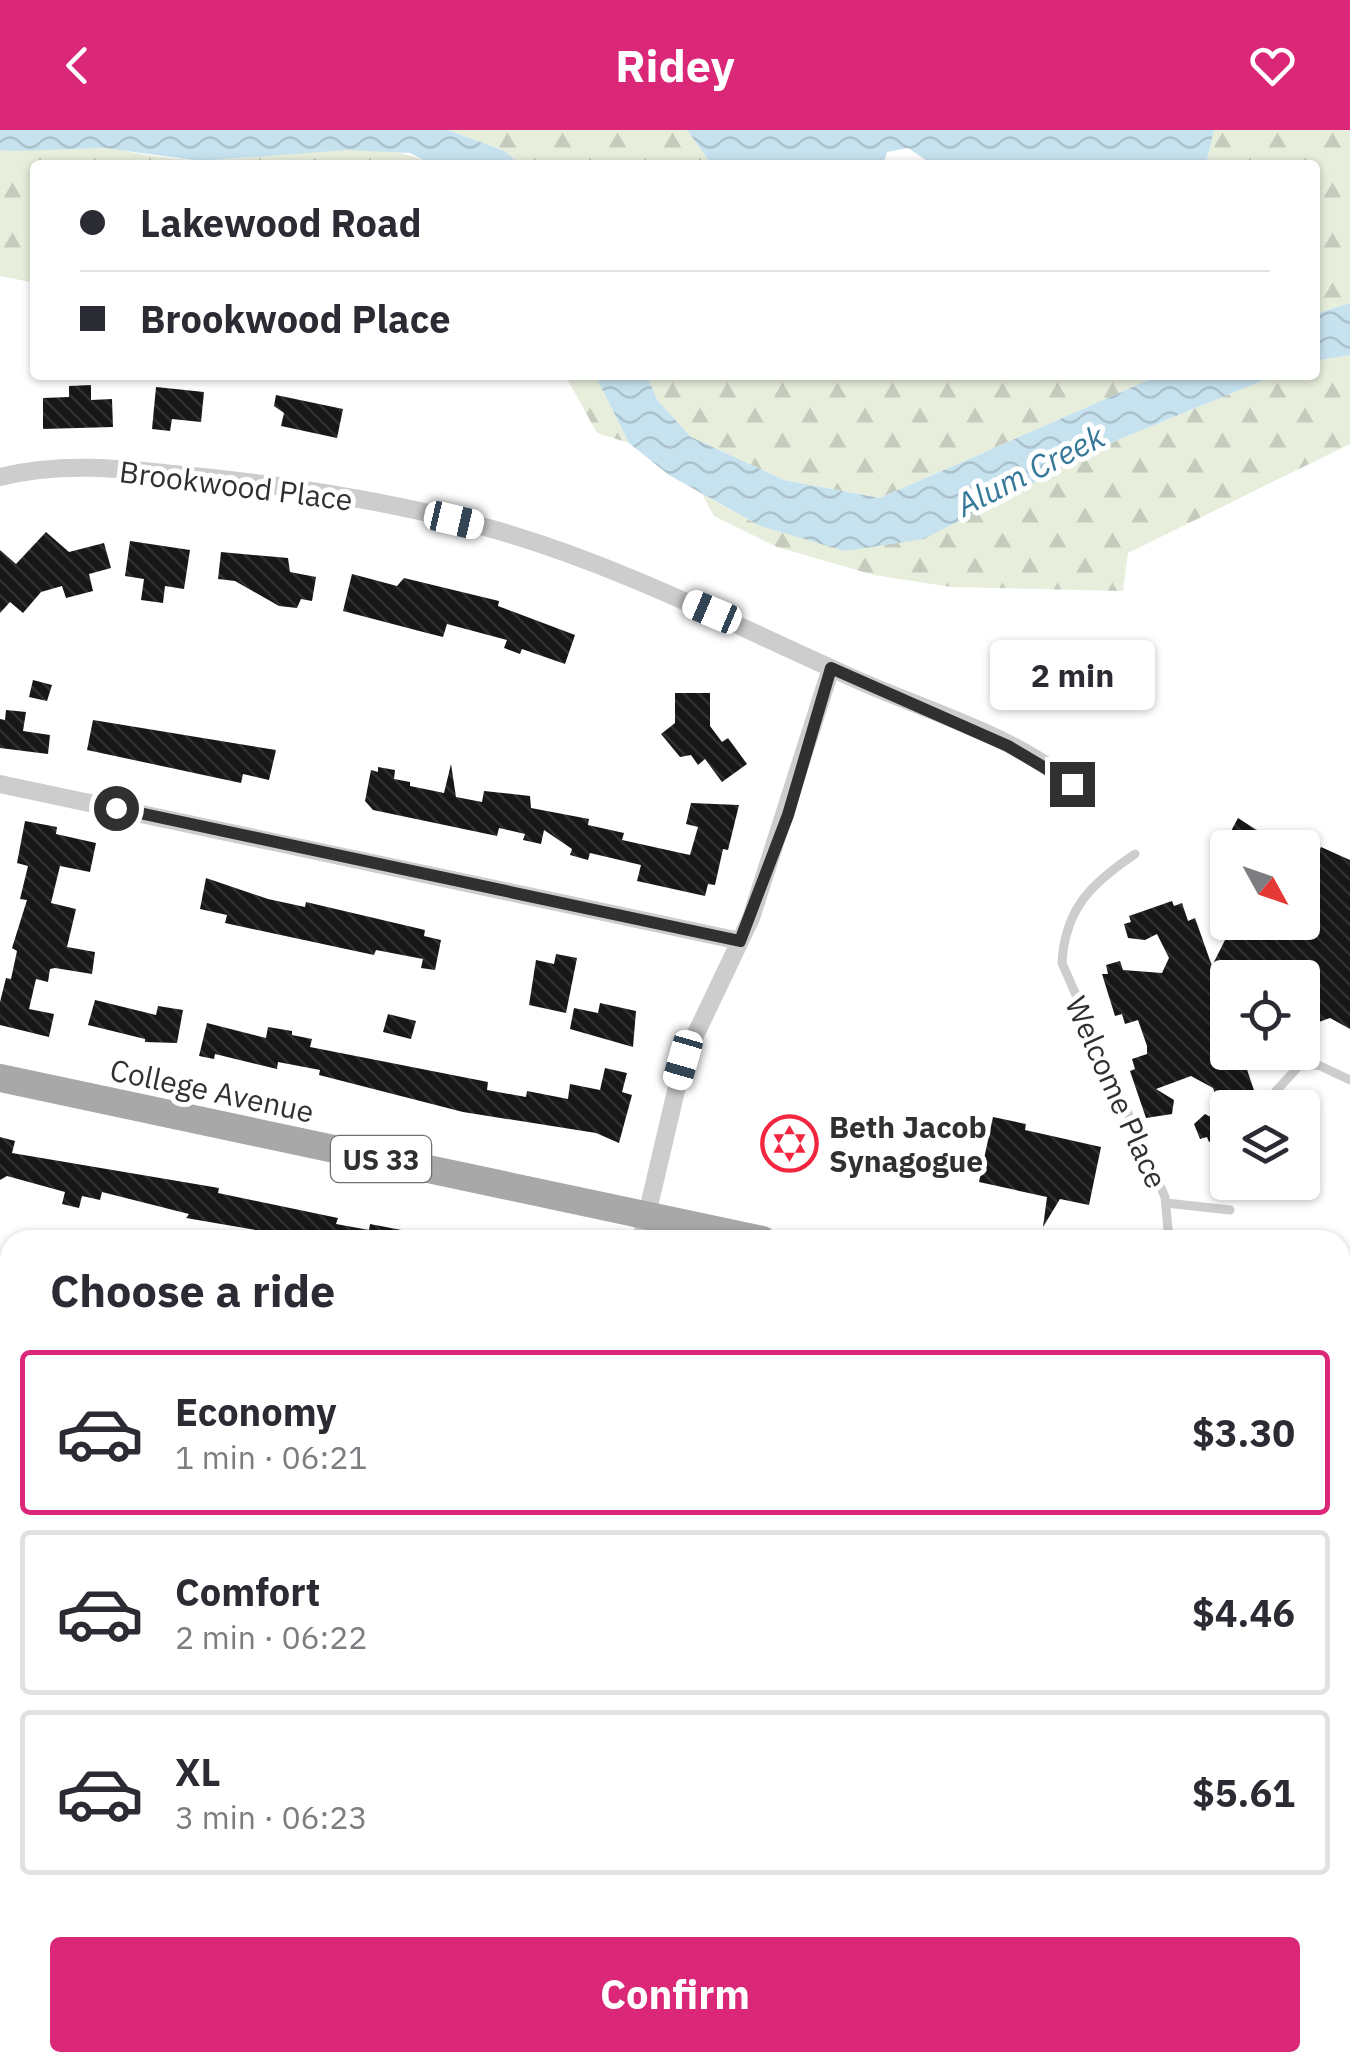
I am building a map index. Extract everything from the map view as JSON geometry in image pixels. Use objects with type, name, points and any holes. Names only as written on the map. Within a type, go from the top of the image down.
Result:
[{"type":"main road","name":"College Avenue","points":[[0,1078],[644,1228]]},
{"type":"street","name":"Brookwood Place","points":[[1,477],[66,467],[313,489],[486,528],[616,572],[1008,746],[1072,784]]},
{"type":"street","points":[[644,1228],[683,1060],[740,941],[788,815],[831,668]]},
{"type":"street","points":[[0,784],[740,941]]},
{"type":"lane","name":"Welcome Place","points":[[1135,854],[1092,886],[1075,907],[1065,932],[1062,963],[1166,1203],[1169,1230]]},
{"type":"lane","points":[[1278,1090],[1298,1066],[1318,1065],[1350,1080]]},
{"type":"lane","points":[[1166,1203],[1230,1210]]},
{"type":"green space","points":[[448,130],[687,130],[708,160],[515,160],[505,151]]},
{"type":"green space","points":[[1214,130],[1350,130],[1350,303],[1320,312],[1320,160],[1207,160]]},
{"type":"green space","points":[[104,148],[192,160],[30,160],[30,282],[0,276],[0,150]]},
{"type":"green space","points":[[351,148],[420,160],[192,160]]},
{"type":"green space","points":[[1350,355],[1350,444],[1128,553],[1123,591],[951,587],[874,575],[777,547],[714,516],[702,494],[760,526],[924,539],[1115,441],[1264,380],[1320,380],[1320,360]]},
{"type":"green space","points":[[568,380],[598,380],[629,443],[597,433]]},
{"type":"green space","points":[[648,380],[1149,380],[880,498],[784,480],[691,437],[658,401]]},
{"type":"water","points":[[0,130],[448,130],[505,151],[515,160],[423,160],[410,153],[347,150],[194,160],[104,148],[0,150]]},
{"type":"water","points":[[687,130],[1214,130],[1207,160],[926,160],[908,148],[887,152],[885,160],[708,160]]},
{"type":"water","points":[[1350,303],[1350,355],[1320,360],[1320,312]]},
{"type":"water","name":"Alum Creek","points":[[598,380],[648,380],[658,401],[691,437],[784,480],[880,498],[1149,380],[1264,380],[1115,441],[924,539],[845,551],[760,526],[669,475],[629,443]]},
{"type":"building","points":[[91,385],[91,400],[112,399],[113,427],[43,429],[43,398],[69,397],[69,386]]},
{"type":"building","points":[[156,387],[204,392],[201,422],[172,419],[170,431],[152,429]]},
{"type":"building","points":[[276,395],[343,409],[337,438],[281,426],[284,413],[274,406]]},
{"type":"building","points":[[46,532],[69,552],[104,543],[111,568],[89,574],[93,591],[66,598],[62,586],[41,592],[23,613],[10,602],[0,613],[0,550],[16,564]]},
{"type":"building","points":[[130,541],[190,550],[184,589],[165,586],[163,603],[141,600],[144,579],[125,576]]},
{"type":"building","points":[[221,552],[288,558],[290,572],[316,577],[312,601],[301,599],[297,608],[279,606],[235,581],[218,579]]},
{"type":"building","points":[[352,574],[397,586],[404,578],[499,601],[498,606],[575,635],[565,664],[522,649],[520,654],[504,648],[507,640],[447,624],[443,637],[343,611]]},
{"type":"building","points":[[33,680],[52,685],[47,701],[29,697]]},
{"type":"building","points":[[675,693],[710,693],[710,726],[722,742],[728,738],[747,764],[722,782],[705,759],[698,765],[691,755],[680,757],[661,734],[675,723]]},
{"type":"building","points":[[6,710],[26,712],[23,731],[50,735],[48,754],[0,748],[0,719],[5,720]]},
{"type":"building","points":[[93,720],[276,750],[269,780],[243,774],[241,783],[87,750]]},
{"type":"building","points":[[451,764],[456,797],[482,802],[484,791],[530,796],[531,808],[589,819],[588,825],[624,833],[622,840],[690,855],[698,827],[686,824],[691,803],[739,805],[715,885],[708,884],[705,896],[637,881],[641,865],[590,853],[588,860],[570,855],[572,849],[544,830],[541,844],[523,840],[525,834],[499,828],[497,836],[373,810],[365,801],[371,770],[395,770],[394,779],[444,793]]},
{"type":"building","points":[[1238,818],[1257,830],[1232,830]]},
{"type":"building","points":[[25,821],[57,827],[56,834],[96,843],[90,872],[60,866],[51,903],[76,909],[67,947],[95,952],[92,974],[55,968],[50,969],[48,982],[36,979],[29,1009],[54,1014],[49,1037],[0,1025],[0,1002],[6,978],[11,979],[17,951],[12,948],[27,900],[20,899],[28,866],[17,863]]},
{"type":"building","points":[[1320,849],[1350,860],[1350,1029],[1330,1018],[1320,1022],[1320,960],[1215,960],[1225,940],[1320,940]]},
{"type":"building","points":[[206,878],[268,899],[305,907],[306,902],[425,930],[424,936],[441,940],[435,970],[421,968],[423,959],[376,950],[374,955],[225,923],[227,915],[200,909]]},
{"type":"building","points":[[1172,901],[1174,906],[1182,903],[1188,921],[1195,918],[1210,960],[1210,1070],[1247,1070],[1254,1090],[1214,1090],[1191,1076],[1156,1089],[1174,1100],[1172,1114],[1146,1118],[1130,1071],[1135,1069],[1132,1059],[1147,1054],[1147,1046],[1138,1020],[1125,1024],[1122,1014],[1115,1016],[1102,974],[1108,974],[1106,965],[1120,961],[1123,970],[1162,973],[1169,958],[1157,934],[1145,940],[1128,938],[1124,924],[1131,922],[1129,916]]},
{"type":"building","points":[[556,954],[577,958],[566,1013],[529,1005],[536,960],[554,964]]},
{"type":"building","points":[[95,1000],[156,1015],[158,1006],[183,1010],[177,1043],[145,1042],[88,1025]]},
{"type":"building","points":[[600,1003],[636,1011],[633,1047],[570,1029],[574,1008],[598,1013]]},
{"type":"building","points":[[388,1014],[416,1021],[411,1039],[383,1032]]},
{"type":"building","points":[[207,1023],[266,1038],[268,1027],[292,1031],[292,1035],[312,1039],[310,1047],[488,1082],[487,1090],[526,1097],[527,1091],[568,1099],[570,1084],[600,1090],[605,1068],[627,1073],[622,1092],[632,1095],[619,1143],[596,1133],[463,1112],[319,1075],[320,1070],[278,1062],[277,1069],[215,1054],[214,1059],[199,1056]]},
{"type":"building","points":[[1205,1114],[1210,1117],[1210,1142],[1207,1137],[1200,1139],[1194,1124]]},
{"type":"building","points":[[993,1117],[1026,1124],[1025,1130],[1101,1147],[1089,1205],[1060,1199],[1043,1227],[1047,1197],[979,1182]]},
{"type":"building","points":[[0,1137],[15,1141],[12,1153],[219,1188],[218,1193],[338,1218],[336,1224],[369,1230],[256,1230],[186,1218],[189,1214],[102,1192],[100,1200],[82,1196],[79,1208],[62,1204],[65,1192],[7,1176],[0,1180]]},
{"type":"building","points":[[370,1224],[401,1230],[369,1230]]},
{"type":"place","name":"Beth Jacob Synagogue","points":[[790,1143]]},
{"type":"route","points":[[116,808],[740,941],[752,918],[788,815],[831,668],[1008,746],[1056,771],[1072,784]]}]
